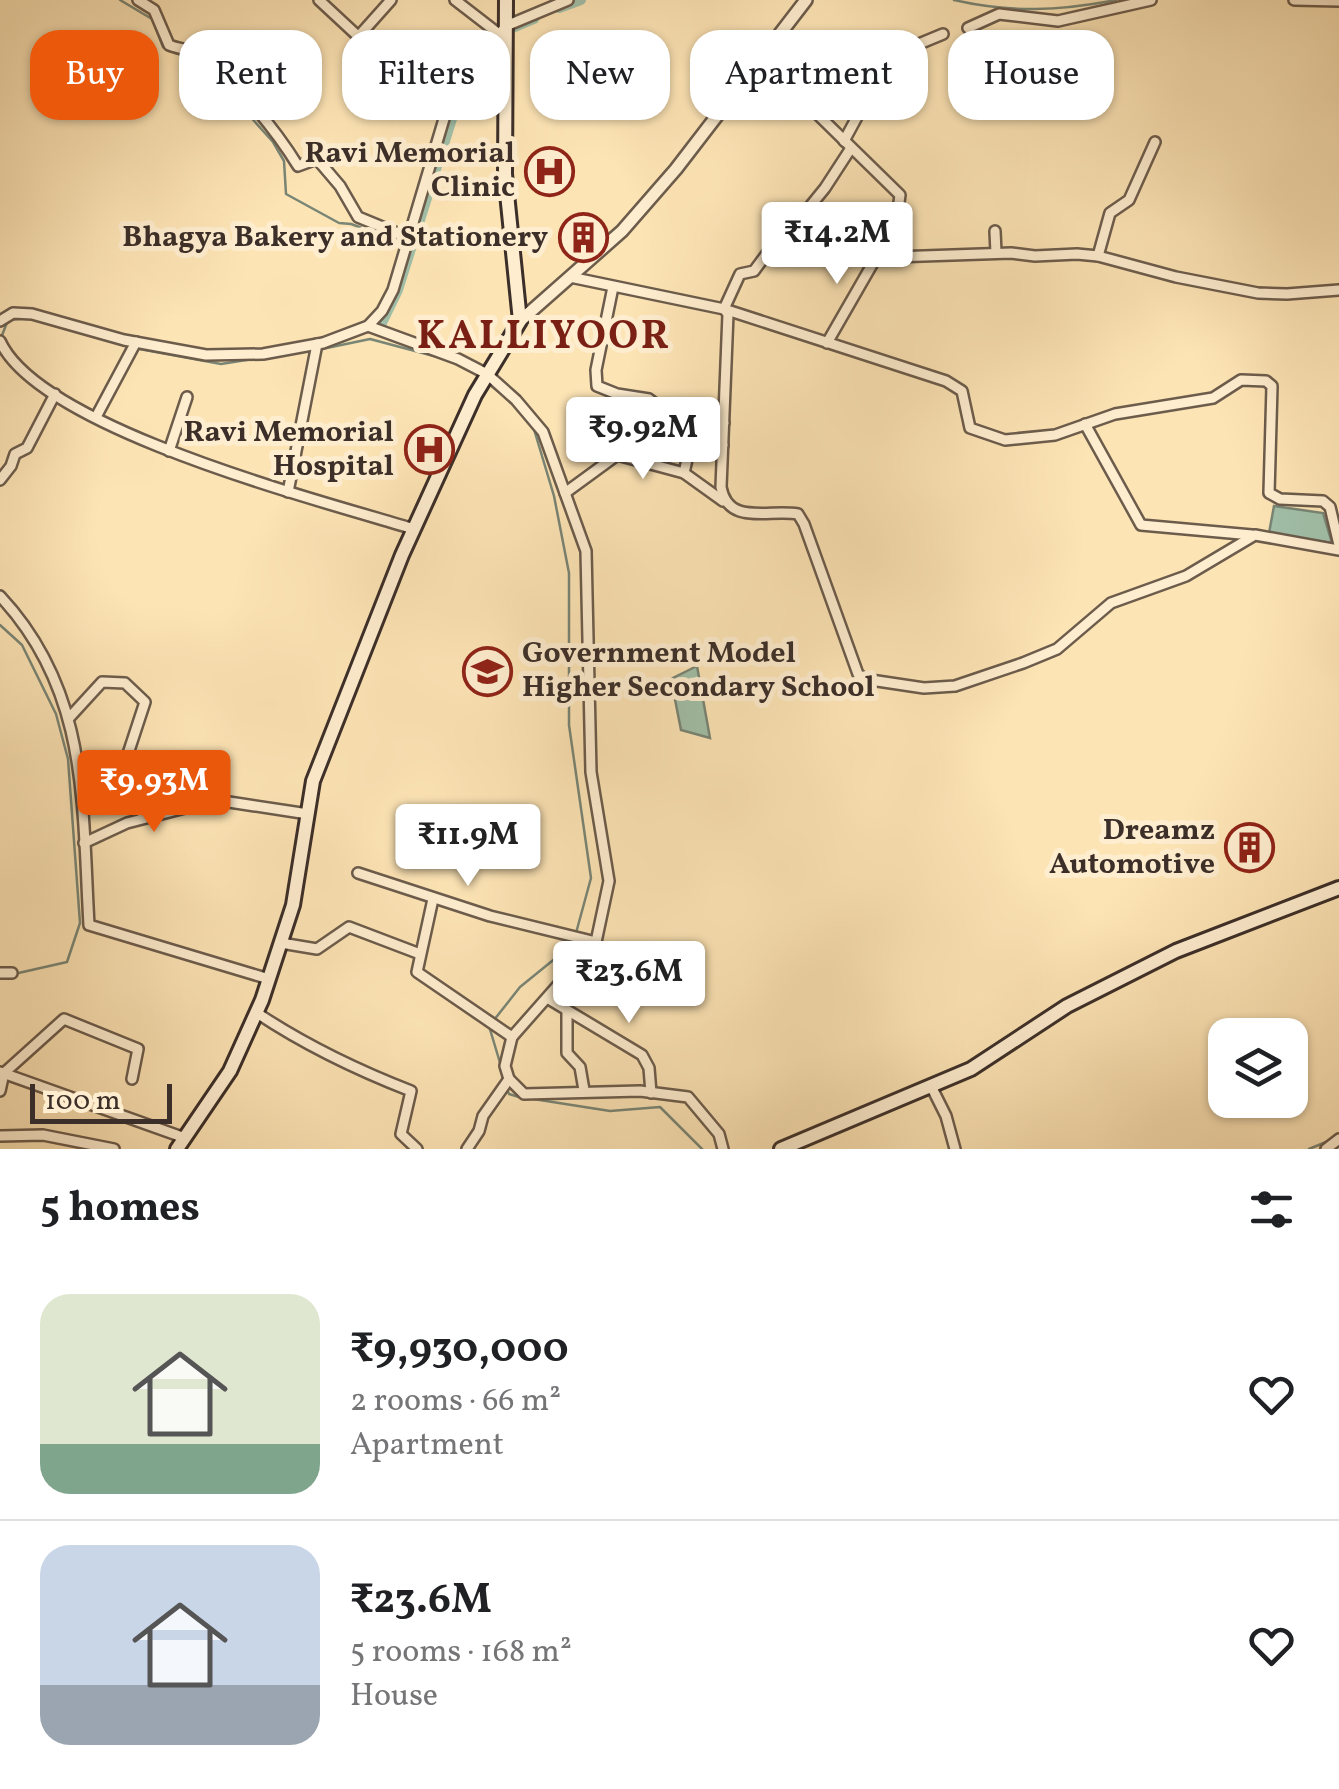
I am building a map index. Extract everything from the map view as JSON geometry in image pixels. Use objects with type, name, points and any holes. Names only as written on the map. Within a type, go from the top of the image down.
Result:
[{"type":"main road","points":[[502,30],[506,0]]},
{"type":"main road","points":[[181,1144],[230,1071],[257,1013],[292,905],[314,782],[414,529],[475,394],[520,321],[504,174],[503,120]]},
{"type":"main road","points":[[781,1149],[971,1069],[1067,1006],[1176,952],[1339,888]]},
{"type":"street","points":[[138,0],[154,10],[169,44],[195,52],[214,67],[278,134],[298,166],[316,159],[340,186],[358,217],[409,238]]},
{"type":"street","points":[[319,0],[351,30]]},
{"type":"street","points":[[364,30],[391,0]]},
{"type":"street","points":[[456,0],[502,30],[568,0]]},
{"type":"street","points":[[783,30],[806,0]]},
{"type":"street","points":[[968,28],[1000,14],[1058,20],[1151,0]]},
{"type":"street","points":[[1294,0],[1339,2]]},
{"type":"street","points":[[724,309],[740,274],[754,271],[771,248],[773,252],[825,188],[890,56],[943,34]]},
{"type":"street","points":[[0,321],[13,313],[32,314],[136,343],[206,355],[316,348],[368,326],[382,312],[394,290],[444,120]]},
{"type":"street","points":[[520,321],[622,231],[713,120]]},
{"type":"street","points":[[822,120],[900,195],[898,210],[881,249],[827,343]]},
{"type":"street","points":[[1098,256],[1110,212],[1129,200],[1155,142]]},
{"type":"street","points":[[995,231],[996,254]]},
{"type":"street","points":[[881,249],[894,257],[1098,256],[1176,278],[1258,293],[1339,290]]},
{"type":"street","points":[[570,276],[724,309],[946,381],[962,392],[970,428],[1005,440],[1055,434],[1085,424],[1115,414],[1213,398],[1241,380],[1266,381],[1272,386],[1273,402],[1270,493],[1280,499],[1324,500],[1330,507],[1339,547],[1142,525],[1085,424]]},
{"type":"street","points":[[614,287],[596,370],[597,386],[649,399],[692,431],[724,422]]},
{"type":"street","points":[[724,309],[728,314],[724,501]]},
{"type":"street","points":[[368,326],[427,345],[487,374],[516,400],[543,432],[586,551],[591,772],[609,881],[596,942],[516,1028],[505,1066],[509,1079],[524,1094],[584,1090],[688,1098],[719,1134],[723,1149]]},
{"type":"street","points":[[96,418],[136,343]]},
{"type":"street","points":[[1,347],[37,382],[96,418],[169,450],[288,492],[414,529]]},
{"type":"street","points":[[288,492],[316,348]]},
{"type":"street","points":[[0,452],[15,454],[27,448],[55,394]]},
{"type":"street","points":[[169,450],[186,396]]},
{"type":"street","points":[[684,473],[688,455],[724,445]]},
{"type":"street","points":[[0,480],[15,454]]},
{"type":"street","points":[[565,493],[618,454],[684,473],[741,514],[798,514],[858,674],[864,679],[924,688],[955,686],[1057,648],[1111,603],[1186,576],[1255,535]]},
{"type":"street","points":[[0,596],[23,621],[48,662],[76,742],[89,925],[269,980]]},
{"type":"street","points":[[69,718],[102,682],[126,683],[145,702],[124,766],[144,818]]},
{"type":"street","points":[[84,843],[144,818],[216,800],[308,814]]},
{"type":"street","points":[[358,873],[432,899],[596,942]]},
{"type":"street","points":[[432,899],[417,972],[512,1037]]},
{"type":"street","points":[[280,943],[317,949],[350,927],[420,954]]},
{"type":"street","points":[[0,973],[12,973]]},
{"type":"street","points":[[548,998],[642,1055],[649,1068],[651,1093]]},
{"type":"street","points":[[567,1011],[567,1052],[580,1067],[584,1090]]},
{"type":"street","points":[[257,1013],[286,1033],[366,1074],[410,1091],[402,1134],[417,1149]]},
{"type":"street","points":[[0,1090],[2,1072],[64,1019],[138,1049],[132,1080]]},
{"type":"street","points":[[2,1072],[181,1144]]},
{"type":"street","points":[[467,1149],[479,1131],[482,1116],[509,1079]]},
{"type":"street","points":[[932,1088],[946,1116],[954,1149]]},
{"type":"street","points":[[0,1136],[43,1135],[114,1149]]},
{"type":"street","points":[[1326,1149],[1339,1140]]},
{"type":"shaded area","points":[[1274,506],[1323,513],[1332,543],[1269,533]]},
{"type":"shaded area","points":[[697,666],[710,738],[681,730],[671,679]]},
{"type":"waterway","points":[[120,0],[152,19],[163,47],[205,66],[273,142],[284,161],[286,194],[339,223],[399,241]]},
{"type":"waterway","points":[[559,8],[581,0]]},
{"type":"waterway","points":[[954,0],[1035,9],[1116,0]]},
{"type":"waterway","points":[[508,30],[534,19]]},
{"type":"waterway","points":[[381,325],[398,290],[452,120]]},
{"type":"waterway","points":[[1,338],[8,320],[31,318]]},
{"type":"waterway","points":[[106,339],[221,364],[259,358]]},
{"type":"waterway","points":[[322,349],[370,339],[445,359]]},
{"type":"waterway","points":[[282,355],[314,350]]},
{"type":"waterway","points":[[490,385],[512,402]]},
{"type":"waterway","points":[[494,1020],[520,987],[573,944],[591,878],[569,725],[569,573],[554,496],[533,426]]},
{"type":"waterway","points":[[0,625],[22,645],[56,714],[68,759],[80,923],[67,962],[14,974]]},
{"type":"waterway","points":[[489,1026],[501,1066]]},
{"type":"waterway","points":[[507,1089],[509,1094],[519,1097]]},
{"type":"waterway","points":[[527,1098],[610,1111],[660,1107],[702,1149]]},
{"type":"waterway","points":[[1309,1149],[1331,1140]]},
{"type":"place","name":"Ravi Memorial Clinic","points":[[550,171]]},
{"type":"place","name":"Bhagya Bakery and Stationery","points":[[583,238]]},
{"type":"place","name":"Ravi Memorial Hospital","points":[[429,450]]},
{"type":"place","name":"Government Model Higher Secondary School","points":[[487,671]]},
{"type":"place","name":"Dreamz Automotive","points":[[1250,848]]},
{"type":"district","name":"KALLIYOOR","points":[[544,338]]}]
